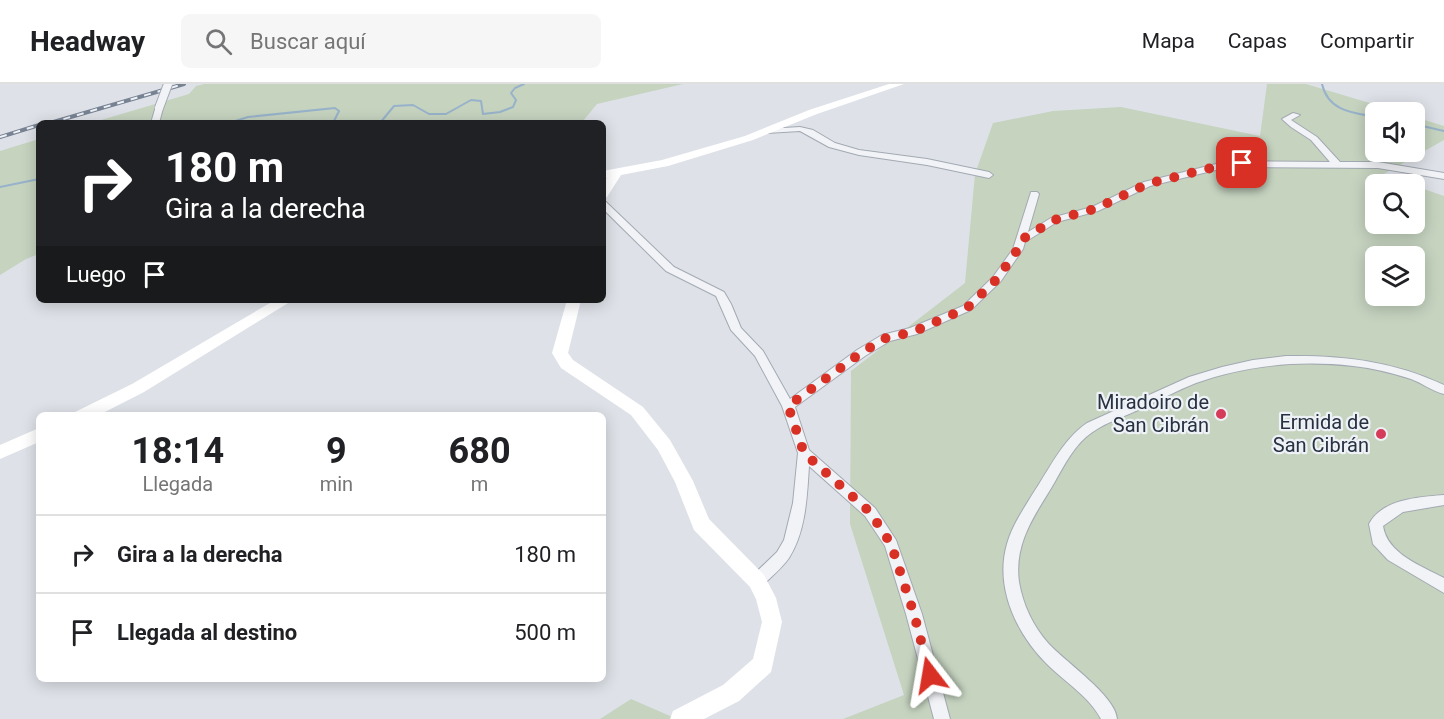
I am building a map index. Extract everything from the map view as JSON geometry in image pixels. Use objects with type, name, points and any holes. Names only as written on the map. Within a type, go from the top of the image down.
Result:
[{"type":"street","points":[[156,120],[168,84]]},
{"type":"street","points":[[606,174],[664,163],[749,138],[821,109],[899,84]]},
{"type":"street","points":[[1296,115],[1286,119],[1318,141],[1326,154],[1337,164]]},
{"type":"street","points":[[767,131],[800,129],[832,145],[859,152],[927,162],[989,175]]},
{"type":"street","points":[[1021,240],[1054,220],[1095,209],[1147,184],[1219,166],[1242,163],[1298,166],[1337,164],[1390,166],[1444,176]]},
{"type":"street","points":[[606,189],[617,172]]},
{"type":"street","points":[[788,406],[861,353],[886,338],[913,332],[967,308],[997,279],[1018,249],[1034,194]]},
{"type":"street","points":[[606,207],[670,269],[720,294],[736,330],[759,354],[788,406],[804,453],[800,503],[791,541],[783,556],[757,581]]},
{"type":"street","points":[[89,412],[138,387],[281,303]]},
{"type":"street","points":[[573,303],[560,353],[567,364],[637,411],[669,454],[684,481],[701,524],[757,581],[766,598],[772,622],[763,665],[731,693],[681,719]]},
{"type":"street","points":[[1110,719],[1110,715],[1095,695],[1055,663],[1032,638],[1015,598],[1009,559],[1018,528],[1081,435],[1113,417],[1195,379],[1244,367],[1305,359],[1369,362],[1428,381],[1444,390]]},
{"type":"street","points":[[0,452],[36,436]]},
{"type":"street","points":[[804,453],[870,512],[891,544],[914,614],[942,719]]},
{"type":"street","points":[[1444,500],[1408,504],[1385,513],[1376,524],[1378,540],[1394,556],[1444,586]]},
{"type":"green space","points":[[204,84],[683,84],[597,104],[584,120],[101,120],[189,94],[196,86]]},
{"type":"green space","points":[[1267,84],[1306,84],[1366,102],[1365,162],[1405,162],[1384,174],[1365,174],[1365,234],[1425,234],[1425,189],[1444,196],[1444,719],[843,719],[904,695],[850,524],[851,371],[965,283],[975,174],[993,123],[1053,111],[1121,107],[1260,136]]},
{"type":"green space","points":[[1425,120],[1444,126],[1444,140],[1425,151]]},
{"type":"green space","points":[[36,140],[36,255],[0,275],[0,151]]},
{"type":"green space","points":[[631,699],[677,719],[600,719]]},
{"type":"waterway","points":[[382,120],[394,106],[413,105],[429,114],[446,114],[471,100],[481,101],[483,114],[500,112],[513,107],[516,100],[511,93],[515,88],[524,84]]},
{"type":"waterway","points":[[1322,84],[1325,93],[1336,105],[1350,112],[1365,115]]},
{"type":"waterway","points":[[238,120],[248,117],[335,108],[339,111],[334,120]]},
{"type":"waterway","points":[[1425,127],[1444,131]]},
{"type":"waterway","points":[[0,187],[36,180]]},
{"type":"railway","points":[[60,120],[184,84]]},
{"type":"railway","points":[[0,137],[36,126]]},
{"type":"place","name":"Miradoiro de San Cibrán","points":[[1221,414]]},
{"type":"place","name":"Ermida de San Cibrán","points":[[1381,434]]},
{"type":"route","points":[[930,675],[914,614],[891,544],[870,512],[804,453],[788,406],[861,353],[886,338],[913,332],[967,308],[997,279],[1018,249],[1021,240],[1045,224],[1095,209],[1159,180],[1228,164],[1242,163]]}]
